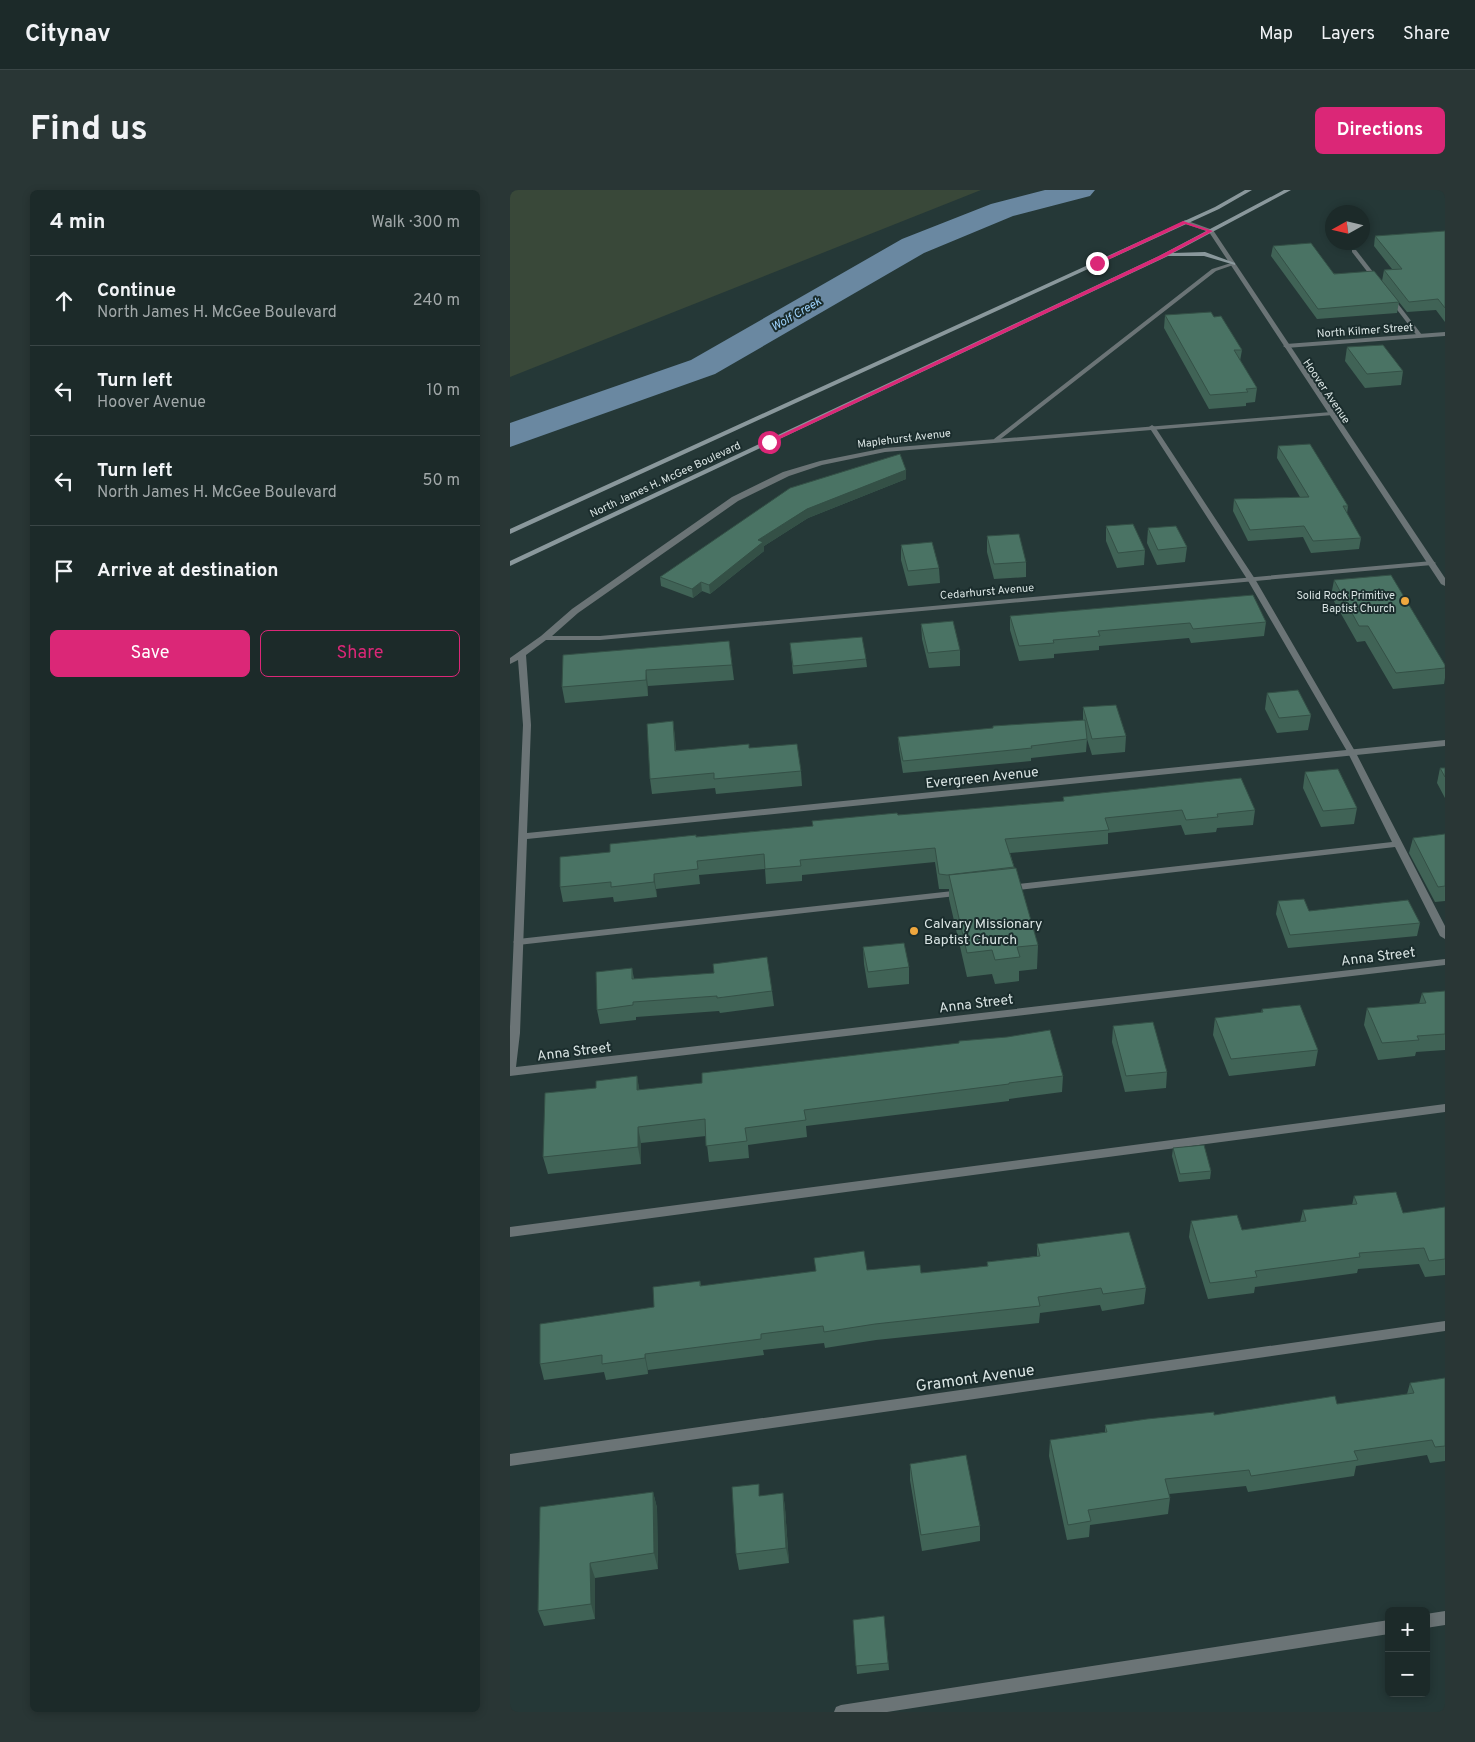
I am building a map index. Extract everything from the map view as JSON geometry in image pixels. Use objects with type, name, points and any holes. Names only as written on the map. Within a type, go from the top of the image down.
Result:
[{"type":"main road","name":"North James H. McGee Boulevard","points":[[510,532],[1185,222],[1249,190]]},
{"type":"main road","name":"North James H. McGee Boulevard","points":[[510,564],[1161,257],[1288,190]]},
{"type":"main road","points":[[1161,257],[1184,253],[1205,254],[1233,264]]},
{"type":"street","points":[[1185,222],[1211,231]]},
{"type":"street","name":"Hoover Avenue","points":[[1211,231],[1330,414],[1445,584]]},
{"type":"street","points":[[1354,251],[1420,336]]},
{"type":"street","points":[[996,440],[1214,270],[1233,264]]},
{"type":"street","name":"North Kilmer Street","points":[[1286,346],[1445,334]]},
{"type":"street","name":"Maplehurst Avenue","points":[[510,662],[544,638],[575,611],[735,499],[762,485],[820,463],[866,452],[1152,427],[1330,414]]},
{"type":"street","points":[[1152,427],[1251,579],[1352,753],[1445,936]]},
{"type":"street","name":"Cedarhurst Avenue","points":[[544,638],[600,638],[1432,563]]},
{"type":"street","points":[[510,1071],[515,1033],[527,724],[522,655]]},
{"type":"street","name":"Evergreen Avenue","points":[[522,837],[1445,744]]},
{"type":"street","points":[[1003,888],[1398,844]]},
{"type":"street","points":[[518,942],[973,892]]},
{"type":"street","name":"Anna Street","points":[[510,1071],[1445,962]]},
{"type":"street","points":[[510,1232],[1445,1108]]},
{"type":"street","name":"Gramont Avenue","points":[[510,1460],[1445,1326]]},
{"type":"street","points":[[1430,1620],[1445,1618]]},
{"type":"street","points":[[841,1712],[1385,1628]]},
{"type":"green space","points":[[510,190],[981,190],[510,377]]},
{"type":"building","points":[[1445,231],[1445,308],[1438,299],[1409,302],[1384,270],[1402,269],[1375,236]]},
{"type":"building","points":[[1311,243],[1334,274],[1374,271],[1399,302],[1318,309],[1273,246]]},
{"type":"building","points":[[1211,312],[1214,317],[1221,316],[1242,350],[1234,350],[1257,388],[1246,389],[1248,392],[1210,395],[1165,315]]},
{"type":"building","points":[[1383,345],[1403,371],[1367,374],[1347,347]]},
{"type":"building","points":[[1310,444],[1348,506],[1343,506],[1361,538],[1313,541],[1304,526],[1250,530],[1234,499],[1309,497],[1278,446]]},
{"type":"building","points":[[900,454],[906,470],[807,509],[758,540],[763,542],[709,585],[701,582],[692,589],[660,577],[790,488]]},
{"type":"building","points":[[1133,524],[1145,550],[1118,553],[1106,526]]},
{"type":"building","points":[[1176,526],[1187,547],[1158,550],[1148,528]]},
{"type":"building","points":[[1019,534],[1026,562],[994,564],[987,536]]},
{"type":"building","points":[[932,542],[939,568],[908,571],[901,545]]},
{"type":"building","points":[[1391,575],[1445,665],[1445,668],[1396,673],[1368,626],[1359,626],[1334,580]]},
{"type":"building","points":[[1253,595],[1266,622],[1193,629],[1190,623],[1098,631],[1100,636],[1053,640],[1054,643],[1019,646],[1010,616]]},
{"type":"building","points":[[953,621],[960,650],[928,653],[921,624]]},
{"type":"building","points":[[862,637],[866,659],[793,666],[790,643]]},
{"type":"building","points":[[729,641],[732,665],[646,670],[646,680],[562,687],[563,655]]},
{"type":"building","points":[[1298,690],[1311,715],[1279,718],[1267,693]]},
{"type":"building","points":[[1116,705],[1126,736],[1092,739],[1083,707]]},
{"type":"building","points":[[1085,720],[1087,739],[1031,746],[1032,748],[903,761],[898,737],[993,728],[993,726]]},
{"type":"building","points":[[673,721],[675,751],[749,744],[749,748],[797,744],[801,771],[714,779],[714,773],[650,779],[647,724]]},
{"type":"building","points":[[1440,768],[1445,768],[1445,777]]},
{"type":"building","points":[[1338,769],[1357,808],[1323,811],[1305,772]]},
{"type":"building","points":[[1241,778],[1255,810],[1217,814],[1218,817],[1186,820],[1182,810],[1105,818],[1109,830],[1005,839],[1014,867],[947,875],[939,874],[935,848],[800,860],[801,866],[765,869],[764,854],[697,861],[698,869],[654,874],[654,882],[611,887],[611,882],[560,887],[560,857],[610,852],[610,844],[813,826],[812,821],[1064,801],[1063,797]]},
{"type":"building","points":[[1445,834],[1445,886],[1438,887],[1413,838]]},
{"type":"building","points":[[1016,868],[1038,945],[1017,947],[1020,957],[995,960],[992,950],[967,953],[949,875]]},
{"type":"building","points":[[1304,899],[1309,911],[1408,900],[1420,923],[1290,935],[1278,901]]},
{"type":"building","points":[[904,943],[909,967],[868,972],[863,947]]},
{"type":"building","points":[[767,957],[772,991],[717,998],[717,996],[633,1002],[633,1005],[597,1010],[596,972],[632,968],[632,979],[714,973],[713,964]]},
{"type":"building","points":[[1445,991],[1445,1034],[1417,1036],[1419,1040],[1382,1043],[1367,1008],[1426,1003],[1422,993]]},
{"type":"building","points":[[1300,1005],[1318,1050],[1231,1059],[1215,1018],[1263,1012],[1262,1009]]},
{"type":"building","points":[[1153,1022],[1167,1072],[1126,1076],[1113,1026]]},
{"type":"building","points":[[1050,1030],[1063,1076],[804,1110],[806,1120],[745,1128],[747,1141],[706,1146],[705,1119],[638,1127],[638,1147],[543,1157],[545,1093],[596,1088],[596,1081],[637,1076],[637,1090],[702,1083],[702,1073],[959,1043],[959,1041],[1007,1037]]},
{"type":"building","points":[[1204,1145],[1211,1171],[1180,1174],[1173,1148]]},
{"type":"building","points":[[1396,1192],[1403,1213],[1445,1207],[1445,1259],[1429,1261],[1424,1248],[1359,1253],[1360,1257],[1255,1271],[1257,1277],[1210,1283],[1191,1221],[1237,1215],[1242,1230],[1306,1221],[1303,1210],[1357,1204],[1354,1196]]},
{"type":"building","points":[[1129,1232],[1146,1288],[1103,1294],[1101,1288],[1038,1297],[1040,1306],[875,1324],[824,1332],[823,1326],[761,1334],[761,1339],[645,1354],[645,1358],[602,1364],[602,1355],[540,1364],[540,1324],[654,1307],[653,1287],[700,1281],[700,1286],[816,1271],[814,1258],[864,1251],[867,1270],[920,1265],[921,1273],[988,1266],[987,1262],[1040,1256],[1037,1244]]},
{"type":"building","points":[[1445,1378],[1445,1446],[1435,1447],[1432,1440],[1354,1451],[1358,1460],[1251,1476],[1249,1470],[1165,1479],[1170,1498],[1088,1510],[1091,1521],[1068,1525],[1050,1440],[1107,1432],[1105,1425],[1147,1419],[1214,1412],[1214,1415],[1335,1396],[1337,1404],[1414,1393],[1410,1383]]},
{"type":"building","points":[[966,1455],[980,1526],[921,1535],[910,1464]]},
{"type":"building","points":[[759,1484],[759,1496],[783,1493],[786,1548],[736,1554],[732,1487]]},
{"type":"building","points":[[653,1492],[654,1553],[590,1563],[591,1604],[538,1611],[540,1507]]},
{"type":"building","points":[[884,1616],[888,1663],[856,1666],[853,1620]]},
{"type":"waterway","name":"Wolf Creek","points":[[510,436],[703,367],[913,246],[1002,210],[1080,190]]},
{"type":"place","name":"Solid Rock Primitive Baptist Church","points":[[1405,601]]},
{"type":"place","name":"Calvary Missionary Baptist Church","points":[[914,931]]},
{"type":"route","points":[[769,442],[1161,257],[1211,231],[1185,222],[1097,263]]}]
